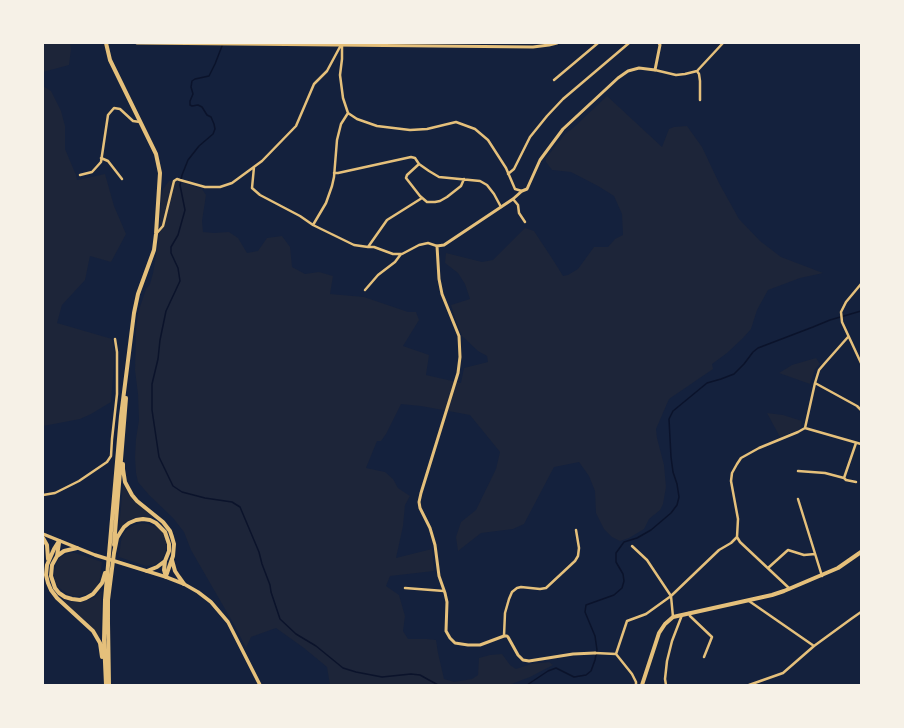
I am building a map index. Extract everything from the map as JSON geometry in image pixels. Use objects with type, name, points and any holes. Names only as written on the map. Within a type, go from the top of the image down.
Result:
[{"type":"main road","points":[[106,43],[110,60],[156,154],[160,173],[154,250],[138,294],[134,316],[114,553]]},
{"type":"main road","points":[[106,685],[104,640],[105,600],[121,416],[129,362]]},
{"type":"main road","points":[[124,433],[123,469],[125,482],[137,501],[162,522],[170,531],[174,544],[172,560],[166,577]]},
{"type":"main road","points":[[110,685],[108,600],[117,538],[124,527],[129,523],[136,520],[150,520],[156,523],[165,532],[169,544],[169,551],[165,561],[164,570],[166,577]]},
{"type":"main road","points":[[43,534],[95,555],[166,577],[184,584],[198,592],[211,602],[228,622],[260,685]]},
{"type":"main road","points":[[43,538],[47,544],[48,562]]},
{"type":"main road","points":[[59,541],[57,556],[52,565],[52,582],[55,588],[65,597],[80,600],[94,594],[102,583],[110,541]]},
{"type":"main road","points":[[59,541],[48,562],[46,575],[51,590],[57,598],[93,631],[100,643],[106,685]]},
{"type":"main road","points":[[57,556],[64,551],[77,548]]},
{"type":"main road","points":[[642,685],[660,634],[665,624],[673,617],[772,595],[790,589],[838,568],[861,552]]},
{"type":"main road","points":[[172,560],[175,571],[184,584]]},
{"type":"main road","points":[[147,571],[157,567],[165,561]]},
{"type":"street","points":[[137,43],[533,47],[557,43]]},
{"type":"street","points":[[554,80],[598,43]]},
{"type":"street","points":[[508,174],[514,169],[530,137],[563,99],[629,43]]},
{"type":"street","points":[[655,70],[660,45],[659,43]]},
{"type":"street","points":[[365,290],[378,275],[395,262],[402,254],[419,245],[428,243],[437,246],[444,245],[527,189],[540,160],[562,129],[618,78],[628,71],[639,68],[676,75],[696,71],[723,43]]},
{"type":"street","points":[[342,44],[340,75],[343,98],[348,113],[357,119],[377,126],[410,130],[427,129],[456,122],[475,129],[488,140],[506,168],[516,189],[522,191]]},
{"type":"street","points":[[156,234],[163,226],[174,181],[177,179],[205,187],[220,187],[232,183],[262,161],[296,126],[311,95],[314,84],[327,71],[342,44]]},
{"type":"street","points":[[696,71],[699,74],[700,81],[700,100]]},
{"type":"street","points":[[80,174],[92,172],[100,162],[108,115],[114,108],[120,109],[132,121],[141,122]]},
{"type":"street","points":[[313,225],[326,203],[332,186],[337,140],[341,124],[348,113]]},
{"type":"street","points":[[334,173],[338,174],[411,157],[415,158],[419,164],[429,172],[439,177],[480,180],[487,185],[501,207]]},
{"type":"street","points":[[101,158],[108,161],[122,179]]},
{"type":"street","points":[[419,164],[407,175],[406,178],[426,202],[440,201],[447,198],[461,186],[464,179]]},
{"type":"street","points":[[254,166],[252,188],[260,194],[300,216],[313,225],[354,245],[374,247],[393,254],[402,254]]},
{"type":"street","points":[[368,247],[387,220],[422,198]]},
{"type":"street","points":[[513,199],[518,205],[519,213],[525,222]]},
{"type":"street","points":[[437,246],[439,279],[442,294],[459,336],[460,357],[458,373],[419,502],[420,508],[430,528],[435,545],[439,576],[447,602],[446,631],[450,638],[456,643],[468,645],[480,645],[504,636],[508,637],[518,655],[523,660],[529,662],[573,654],[616,654],[632,674],[636,685]]},
{"type":"street","points":[[861,284],[846,302],[841,312],[842,322],[861,363]]},
{"type":"street","points":[[805,428],[819,370],[848,337]]},
{"type":"street","points":[[43,496],[55,493],[79,481],[107,462],[111,456],[117,394],[117,352],[115,339]]},
{"type":"street","points":[[815,383],[857,406],[861,410]]},
{"type":"street","points":[[790,589],[740,542],[737,537],[738,519],[731,481],[732,473],[741,458],[759,448],[805,428],[861,444]]},
{"type":"street","points":[[844,478],[856,443]]},
{"type":"street","points":[[798,470],[825,473],[856,482]]},
{"type":"street","points":[[798,499],[822,576]]},
{"type":"street","points":[[504,636],[505,613],[512,592],[516,588],[521,587],[540,589],[546,588],[575,561],[578,556],[579,548],[576,530]]},
{"type":"street","points":[[616,654],[627,621],[646,614],[671,596],[719,550],[731,543],[737,537]]},
{"type":"street","points":[[632,546],[647,560],[671,596],[673,617]]},
{"type":"street","points":[[768,568],[788,550],[804,555],[815,554]]},
{"type":"street","points":[[405,588],[444,591]]},
{"type":"street","points":[[748,600],[814,646]]},
{"type":"street","points":[[749,685],[783,673],[814,646],[850,618],[861,612]]},
{"type":"street","points":[[689,613],[690,616],[712,637],[704,657]]},
{"type":"street","points":[[666,685],[665,679],[667,661],[672,641],[682,614]]},
{"type":"shaded area","points":[[43,43],[70,43],[71,49],[69,65],[43,72]]},
{"type":"shaded area","points":[[43,86],[51,91],[61,111],[65,126],[65,149],[77,180],[105,174],[114,206],[126,234],[111,262],[90,256],[85,280],[62,305],[57,323],[112,339],[115,353],[111,402],[80,419],[43,426]]},
{"type":"shaded area","points":[[607,96],[662,147],[669,129],[687,126],[702,147],[719,183],[739,219],[760,241],[781,257],[823,273],[800,278],[768,290],[757,310],[751,329],[743,338],[727,353],[712,364],[713,369],[669,399],[656,429],[664,465],[666,487],[663,504],[660,510],[649,519],[644,529],[629,538],[620,541],[612,537],[604,529],[596,513],[595,491],[589,476],[579,462],[554,467],[524,524],[513,529],[481,533],[458,551],[456,537],[461,522],[476,510],[496,469],[500,452],[470,415],[401,404],[386,434],[381,441],[377,441],[366,468],[385,472],[393,479],[398,488],[410,496],[405,505],[403,526],[396,558],[432,549],[434,571],[390,576],[386,586],[399,595],[405,616],[403,631],[408,639],[436,640],[444,679],[454,682],[472,679],[478,675],[479,658],[490,655],[502,654],[510,665],[516,669],[531,664],[549,662],[553,665],[530,677],[509,685],[330,685],[327,667],[276,628],[251,637],[246,648],[191,550],[184,532],[173,518],[138,482],[136,473],[136,439],[139,420],[135,370],[136,330],[138,313],[153,273],[158,244],[163,189],[169,181],[177,181],[202,189],[206,195],[202,221],[203,232],[229,232],[238,238],[247,253],[258,251],[267,238],[282,236],[290,247],[292,267],[305,274],[319,272],[333,276],[330,294],[364,297],[408,312],[416,312],[419,320],[403,346],[429,355],[426,375],[461,383],[464,368],[488,362],[487,356],[478,351],[462,336],[455,318],[451,305],[470,299],[465,284],[458,273],[445,263],[446,253],[482,262],[493,260],[525,228],[534,231],[563,276],[568,275],[578,269],[594,247],[608,247],[615,239],[623,235],[622,214],[614,196],[571,172],[552,170],[546,162],[546,158],[565,134]]},
{"type":"shaded area","points":[[816,358],[820,364],[815,369],[810,384],[779,373],[792,365]]},
{"type":"shaded area","points":[[767,413],[783,415],[802,421],[801,427],[798,430],[780,437]]},
{"type":"shaded area","points":[[123,483],[128,493],[136,502],[155,518],[134,518],[126,522],[119,530]]},
{"type":"shaded area","points":[[141,523],[156,527],[162,531],[166,537],[167,546],[165,554],[161,561],[154,565],[146,566],[119,557],[123,534],[134,525]]},
{"type":"shaded area","points":[[71,553],[102,562],[98,585],[93,591],[87,594],[73,596],[59,588],[55,582],[54,574],[59,558]]},
{"type":"shaded area","points":[[102,590],[100,638],[61,598],[73,602],[85,601],[95,597]]},
{"type":"waterway","points":[[222,46],[209,76],[195,79],[192,81],[191,87],[193,94],[190,105],[198,105],[202,107],[207,115],[211,117],[215,129],[213,134],[199,146],[188,160],[180,185],[185,210],[178,235],[171,247],[171,253],[178,268],[180,281],[166,311],[152,384],[152,410],[159,457],[173,486],[182,492],[205,498],[232,502],[240,507],[259,552],[280,619],[296,634],[316,646],[343,668],[382,677],[411,674],[420,675],[438,685]]},
{"type":"waterway","points":[[527,685],[548,671],[556,668],[574,677],[586,675],[591,671],[597,650],[595,636],[585,612],[586,605],[614,595],[622,588],[624,581],[623,574],[616,562],[616,553],[624,542],[637,538],[651,530],[671,513],[677,505],[679,497],[671,457],[669,419],[673,411],[707,383],[734,374],[758,348],[830,320],[861,311]]}]
